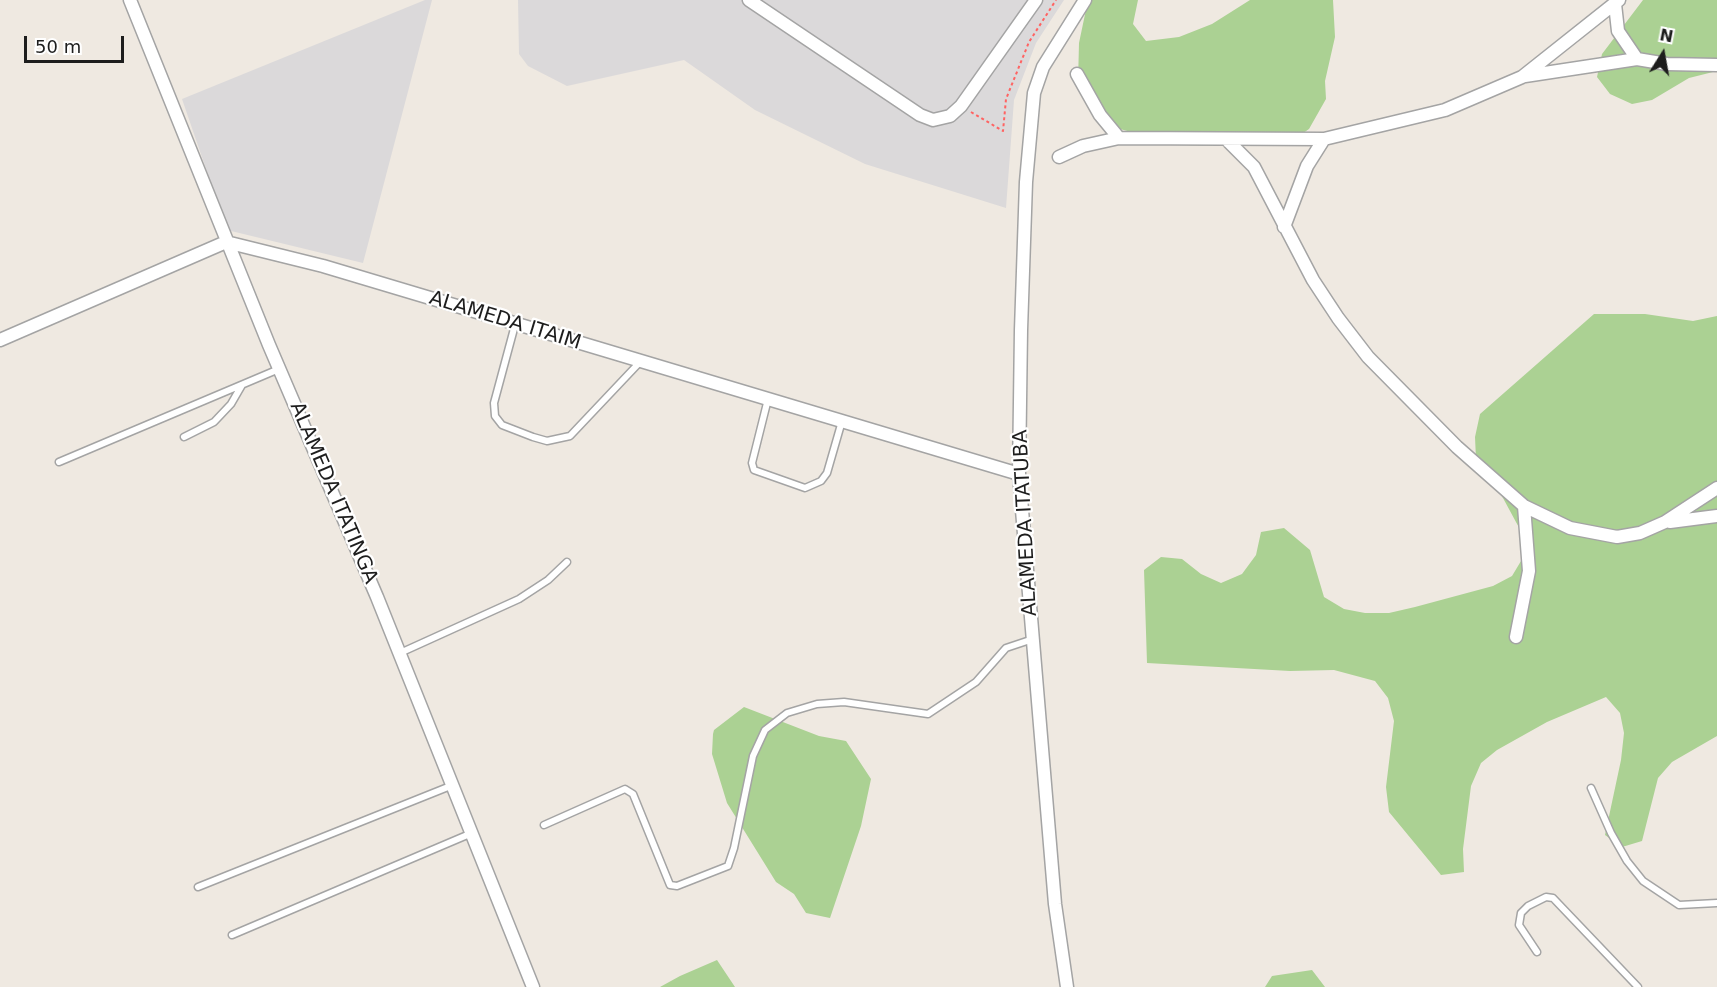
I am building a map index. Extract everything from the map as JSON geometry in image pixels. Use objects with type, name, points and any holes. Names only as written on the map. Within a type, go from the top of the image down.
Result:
[{"type":"street","name":"ALAMEDA ITATINGA","points":[[130,0],[226,242],[400,653],[533,987]]},
{"type":"street","points":[[749,0],[921,115],[933,120],[944,118],[961,106],[1036,0]]},
{"type":"street","name":"ALAMEDA ITATUBA","points":[[1067,987],[1055,904],[1019,474],[1023,252],[1034,93],[1042,67],[1085,0]]},
{"type":"street","points":[[1617,2],[1618,31],[1637,59]]},
{"type":"street","points":[[1522,77],[1617,2]]},
{"type":"street","points":[[1059,157],[1083,146],[1119,138],[1324,139],[1445,110],[1522,77],[1637,59],[1667,64],[1717,64]]},
{"type":"street","points":[[1077,74],[1100,115],[1119,138]]},
{"type":"street","points":[[1284,227],[1307,166],[1324,139]]},
{"type":"street","points":[[1227,140],[1254,167],[1284,227],[1338,318],[1368,357],[1457,447],[1524,506],[1550,521],[1598,535],[1617,537],[1640,533],[1665,522],[1717,488]]},
{"type":"street","name":"ALAMEDA ITAIM","points":[[226,242],[323,266],[1019,474]]},
{"type":"street","points":[[0,340],[226,242]]},
{"type":"street","points":[[1516,637],[1529,571],[1524,506]]},
{"type":"street","points":[[1665,522],[1717,516]]},
{"type":"lane","points":[[515,325],[494,403],[495,416],[502,425],[533,437],[547,441],[570,436],[640,362]]},
{"type":"lane","points":[[59,462],[280,369]]},
{"type":"lane","points":[[184,437],[214,422],[231,404],[242,384]]},
{"type":"lane","points":[[768,399],[752,463],[754,470],[805,488],[821,481],[827,473],[842,422]]},
{"type":"lane","points":[[400,653],[519,599],[548,580],[567,562]]},
{"type":"lane","points":[[544,825],[625,789],[633,794],[670,885],[677,886],[728,866],[734,848],[753,756],[765,730],[787,713],[817,704],[844,702],[928,714],[976,682],[1006,648],[1033,639]]},
{"type":"lane","points":[[198,887],[453,785]]},
{"type":"lane","points":[[1591,788],[1611,833],[1642,881],[1678,905],[1717,903]]},
{"type":"lane","points":[[232,935],[473,833]]},
{"type":"lane","points":[[1537,952],[1519,925],[1521,913],[1528,906],[1546,897],[1553,898],[1638,987]]},
{"type":"path","points":[[961,106],[1002,131],[1006,99],[1029,42],[1056,0]]},
{"type":"shaded area","points":[[425,0],[432,0],[363,263],[227,230],[182,99]]},
{"type":"shaded area","points":[[518,0],[1064,0],[1036,43],[1014,100],[1006,208],[865,164],[755,110],[684,60],[567,86],[528,66],[519,54]]},
{"type":"green space","points":[[1088,0],[1138,0],[1133,24],[1146,41],[1179,37],[1212,24],[1250,0],[1333,0],[1335,37],[1325,81],[1326,99],[1309,129],[1290,142],[1250,146],[1181,145],[1116,128],[1078,83],[1079,43]]},
{"type":"green space","points":[[1643,0],[1717,0],[1717,71],[1689,78],[1652,100],[1632,104],[1610,94],[1597,77],[1602,54]]},
{"type":"green space","points":[[1594,314],[1645,314],[1693,321],[1717,316],[1717,736],[1672,762],[1658,778],[1642,841],[1622,847],[1605,835],[1621,760],[1624,733],[1620,713],[1606,697],[1547,722],[1497,750],[1481,763],[1471,786],[1463,849],[1464,872],[1441,875],[1389,812],[1386,787],[1394,721],[1388,698],[1375,681],[1334,670],[1290,671],[1147,663],[1144,570],[1161,557],[1182,559],[1201,574],[1221,583],[1242,574],[1256,555],[1261,532],[1284,528],[1310,550],[1324,597],[1344,609],[1365,613],[1389,613],[1493,586],[1512,576],[1524,556],[1523,535],[1503,498],[1476,459],[1475,437],[1480,414]]},
{"type":"green space","points":[[744,707],[819,736],[846,741],[871,779],[861,826],[830,918],[806,913],[794,894],[776,882],[727,803],[712,754],[713,734],[714,730]]},
{"type":"green space","points":[[717,960],[735,987],[660,987],[680,976]]},
{"type":"green space","points":[[1312,970],[1325,987],[1265,987],[1272,976]]}]
